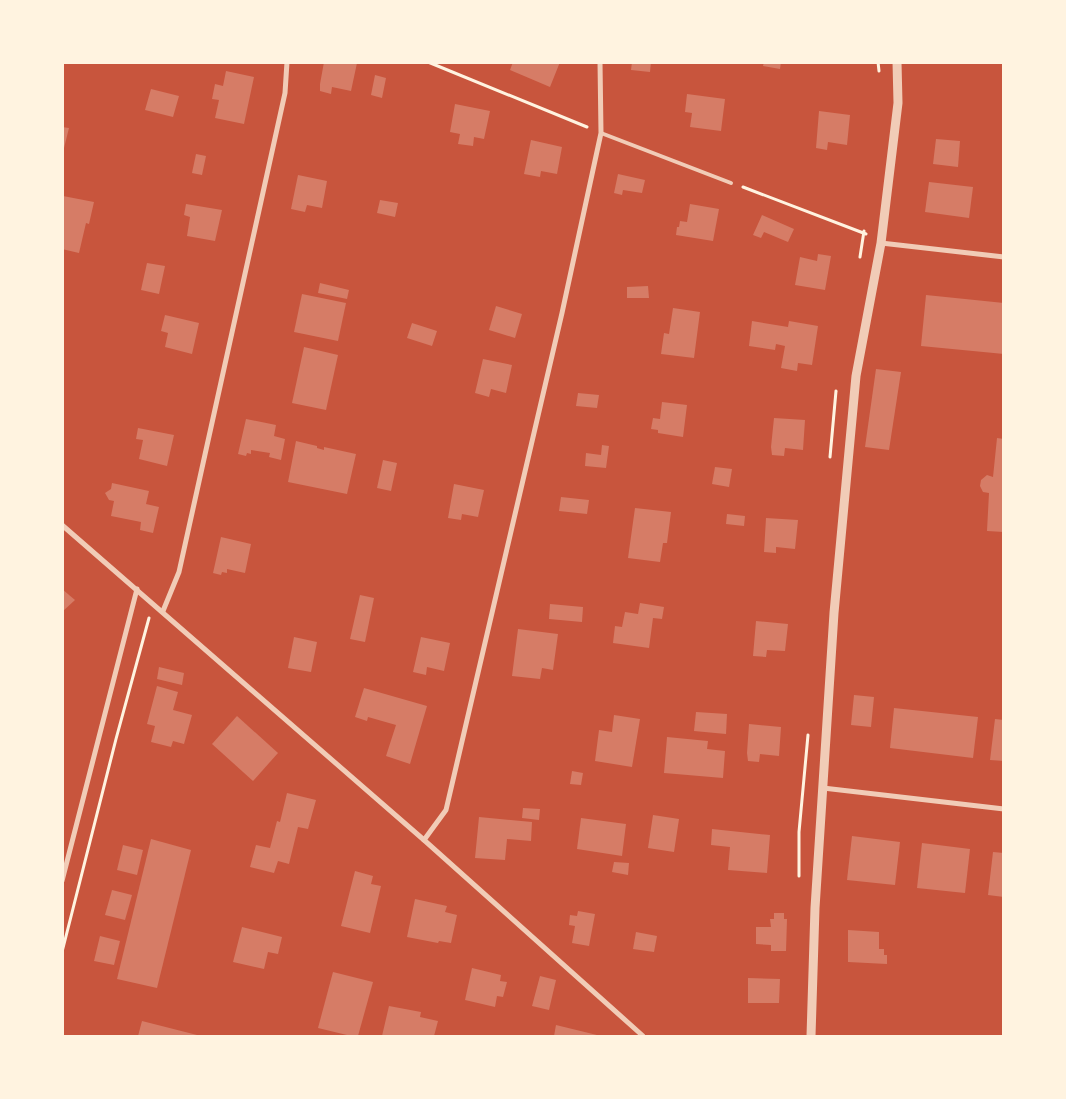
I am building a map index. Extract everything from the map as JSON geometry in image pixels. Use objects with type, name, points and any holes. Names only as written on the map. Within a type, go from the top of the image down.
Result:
[{"type":"street","points":[[163,611],[178,572],[285,93],[287,62]]},
{"type":"street","points":[[424,840],[446,810],[562,313],[601,133],[600,62]]},
{"type":"street","points":[[811,1036],[815,908],[834,613],[855,386],[880,241],[898,103],[897,62]]},
{"type":"street","points":[[880,241],[1004,257]]},
{"type":"street","points":[[62,525],[424,840],[643,1036]]},
{"type":"street","points":[[62,881],[137,589]]},
{"type":"street","points":[[822,788],[1004,809]]},
{"type":"lane","points":[[601,133],[731,183]]},
{"type":"path","points":[[428,62],[601,133]]},
{"type":"path","points":[[731,183],[880,241]]},
{"type":"path","points":[[62,952],[152,602]]},
{"type":"building","points":[[324,62],[357,63],[351,91],[332,87],[331,94],[320,91]]},
{"type":"building","points":[[513,62],[560,62],[550,87],[510,70]]},
{"type":"building","points":[[632,62],[651,62],[650,72],[631,70]]},
{"type":"building","points":[[764,62],[781,62],[780,69],[763,66]]},
{"type":"building","points":[[226,71],[254,77],[244,124],[215,118],[219,100],[212,99],[215,84],[223,86]]},
{"type":"building","points":[[375,75],[386,78],[382,98],[371,95]]},
{"type":"building","points":[[151,89],[179,96],[173,117],[145,110]]},
{"type":"building","points":[[687,94],[725,99],[721,131],[690,127],[692,113],[685,112]]},
{"type":"building","points":[[455,104],[490,111],[484,139],[474,137],[473,146],[458,144],[460,134],[450,132]]},
{"type":"building","points":[[819,111],[850,115],[847,145],[828,142],[827,150],[816,148]]},
{"type":"building","points":[[62,127],[69,128],[63,152],[62,152]]},
{"type":"building","points":[[936,139],[960,141],[958,167],[933,164]]},
{"type":"building","points":[[531,140],[562,147],[557,174],[541,171],[540,177],[524,174]]},
{"type":"building","points":[[196,154],[206,156],[202,175],[192,173]]},
{"type":"building","points":[[618,174],[645,180],[642,193],[623,190],[622,195],[614,193]]},
{"type":"building","points":[[298,175],[327,181],[322,208],[307,205],[305,212],[291,209]]},
{"type":"building","points":[[929,182],[973,187],[969,218],[925,212]]},
{"type":"building","points":[[63,196],[94,202],[89,224],[86,223],[79,253],[62,249]]},
{"type":"building","points":[[380,200],[398,203],[395,217],[377,213]]},
{"type":"building","points":[[186,204],[222,210],[215,241],[187,236],[190,217],[184,215]]},
{"type":"building","points":[[690,204],[719,209],[713,241],[676,235],[680,221],[687,222]]},
{"type":"building","points":[[762,215],[794,229],[788,242],[764,232],[761,238],[753,235]]},
{"type":"building","points":[[818,254],[831,256],[825,290],[795,285],[800,257],[817,261]]},
{"type":"building","points":[[147,263],[165,266],[159,294],[141,290]]},
{"type":"building","points":[[320,283],[349,290],[347,299],[318,293]]},
{"type":"building","points":[[648,286],[649,298],[627,298],[627,287]]},
{"type":"building","points":[[302,294],[346,303],[338,341],[294,332]]},
{"type":"building","points":[[926,295],[1004,303],[1004,354],[921,346]]},
{"type":"building","points":[[496,306],[522,314],[515,338],[489,330]]},
{"type":"building","points":[[673,308],[700,312],[694,358],[661,354],[664,333],[669,334]]},
{"type":"building","points":[[165,315],[199,323],[192,354],[165,347],[168,333],[161,331]]},
{"type":"building","points":[[752,321],[788,327],[789,321],[818,326],[812,365],[798,363],[797,371],[781,368],[785,346],[776,344],[775,350],[749,346]]},
{"type":"building","points":[[412,323],[437,331],[432,346],[407,338]]},
{"type":"building","points":[[304,347],[338,355],[326,410],[292,403]]},
{"type":"building","points":[[483,359],[512,365],[506,393],[491,389],[489,397],[475,393]]},
{"type":"building","points":[[876,369],[901,372],[889,450],[865,447]]},
{"type":"building","points":[[578,393],[599,395],[597,408],[576,406]]},
{"type":"building","points":[[662,402],[687,405],[683,437],[658,433],[658,430],[651,429],[653,418],[660,419]]},
{"type":"building","points":[[774,418],[805,420],[803,450],[785,448],[784,456],[772,455]]},
{"type":"building","points":[[246,419],[276,425],[274,436],[285,439],[281,460],[269,457],[270,453],[251,450],[251,454],[247,453],[246,456],[238,454]]},
{"type":"building","points":[[138,428],[174,435],[167,466],[139,459],[143,440],[136,439]]},
{"type":"building","points":[[997,438],[1004,439],[1004,532],[987,531],[989,493],[983,492],[980,486],[981,480],[987,475],[993,477]]},
{"type":"building","points":[[296,441],[317,446],[317,448],[324,450],[324,447],[356,454],[347,494],[288,482]]},
{"type":"building","points":[[602,445],[609,446],[606,468],[585,466],[586,453],[601,455]]},
{"type":"building","points":[[383,460],[397,463],[391,491],[377,488]]},
{"type":"building","points":[[715,467],[732,469],[729,487],[712,484]]},
{"type":"building","points":[[112,483],[149,491],[146,504],[159,507],[153,533],[140,530],[141,522],[111,516],[114,501],[109,500],[105,493],[111,489]]},
{"type":"building","points":[[454,484],[484,490],[478,517],[462,514],[461,520],[448,518]]},
{"type":"building","points":[[561,497],[589,500],[587,514],[559,511]]},
{"type":"building","points":[[635,508],[671,512],[667,543],[663,543],[660,562],[628,558]]},
{"type":"building","points":[[727,514],[745,516],[744,526],[726,524]]},
{"type":"building","points":[[766,518],[798,520],[795,549],[776,547],[776,553],[764,552]]},
{"type":"building","points":[[221,537],[251,544],[245,573],[227,569],[227,573],[222,572],[221,575],[213,573]]},
{"type":"building","points":[[62,589],[75,600],[62,612]]},
{"type":"building","points":[[360,595],[374,598],[365,642],[350,639]]},
{"type":"building","points":[[640,603],[664,607],[662,619],[653,618],[649,648],[613,643],[615,626],[622,627],[625,612],[638,614]]},
{"type":"building","points":[[550,604],[583,607],[582,622],[549,619]]},
{"type":"building","points":[[756,621],[788,624],[785,651],[767,650],[766,657],[753,656]]},
{"type":"building","points":[[518,629],[558,634],[553,670],[542,668],[540,679],[512,676]]},
{"type":"building","points":[[294,637],[317,642],[311,672],[288,668]]},
{"type":"building","points":[[421,637],[450,643],[444,671],[427,667],[426,675],[413,672]]},
{"type":"building","points":[[159,667],[184,673],[182,685],[157,679]]},
{"type":"building","points":[[157,686],[178,692],[173,710],[192,715],[184,744],[173,741],[171,747],[151,742],[155,726],[147,724]]},
{"type":"building","points":[[364,688],[427,706],[410,764],[386,756],[396,725],[368,717],[367,721],[355,717]]},
{"type":"building","points":[[854,695],[874,697],[871,727],[851,725]]},
{"type":"building","points":[[894,708],[978,717],[973,758],[890,748]]},
{"type":"building","points":[[696,712],[727,714],[726,734],[694,731]]},
{"type":"building","points":[[614,715],[640,719],[632,767],[595,761],[599,730],[612,732]]},
{"type":"building","points":[[237,716],[278,753],[253,781],[212,744]]},
{"type":"building","points":[[995,719],[1004,720],[1004,761],[990,760]]},
{"type":"building","points":[[749,724],[781,727],[779,756],[760,754],[759,762],[748,761]]},
{"type":"building","points":[[667,737],[708,741],[707,749],[725,751],[723,778],[664,773]]},
{"type":"building","points":[[572,771],[583,773],[581,785],[570,784]]},
{"type":"building","points":[[287,793],[316,800],[308,829],[298,827],[289,864],[278,861],[274,873],[250,867],[256,845],[270,848],[277,821],[280,822]]},
{"type":"building","points":[[523,808],[540,809],[539,820],[522,818]]},
{"type":"building","points":[[653,815],[679,819],[674,852],[648,848]]},
{"type":"building","points":[[479,817],[532,822],[531,841],[507,839],[505,860],[475,858]]},
{"type":"building","points":[[581,818],[626,824],[622,856],[577,849]]},
{"type":"building","points":[[712,829],[770,835],[767,873],[728,870],[730,847],[711,845]]},
{"type":"building","points":[[852,836],[900,842],[895,885],[847,880]]},
{"type":"building","points":[[151,839],[191,850],[157,988],[117,979]]},
{"type":"building","points":[[922,843],[970,849],[965,893],[917,888]]},
{"type":"building","points":[[123,845],[143,850],[137,875],[117,870]]},
{"type":"building","points":[[993,852],[1004,853],[1004,897],[988,895]]},
{"type":"building","points":[[614,862],[629,863],[628,875],[612,872]]},
{"type":"building","points":[[355,871],[373,876],[371,884],[381,886],[370,933],[341,926]]},
{"type":"building","points":[[112,890],[132,895],[125,920],[105,915]]},
{"type":"building","points":[[415,899],[447,906],[445,912],[457,915],[451,943],[439,941],[438,943],[407,937]]},
{"type":"building","points":[[578,911],[595,914],[589,946],[572,943],[575,926],[569,925],[570,915],[577,916]]},
{"type":"building","points":[[774,913],[784,913],[784,919],[787,919],[786,951],[771,951],[771,945],[756,944],[756,927],[771,927],[770,919],[774,919]]},
{"type":"building","points":[[242,927],[282,937],[278,954],[268,952],[264,969],[233,962]]},
{"type":"building","points":[[848,930],[879,932],[879,949],[884,949],[884,955],[887,955],[887,964],[848,962]]},
{"type":"building","points":[[636,932],[657,936],[654,952],[633,949]]},
{"type":"building","points":[[100,936],[120,941],[114,965],[94,961]]},
{"type":"building","points":[[472,968],[501,975],[500,981],[507,982],[503,997],[497,996],[495,1007],[465,1000]]},
{"type":"building","points":[[333,972],[373,982],[358,1036],[318,1028]]},
{"type":"building","points":[[540,976],[556,980],[549,1010],[532,1006]]},
{"type":"building","points":[[748,978],[780,979],[779,1003],[748,1003]]},
{"type":"building","points":[[389,1006],[421,1012],[420,1017],[438,1021],[434,1036],[382,1036]]},
{"type":"building","points":[[142,1021],[201,1036],[138,1036]]},
{"type":"building","points":[[556,1025],[601,1036],[554,1036]]}]
